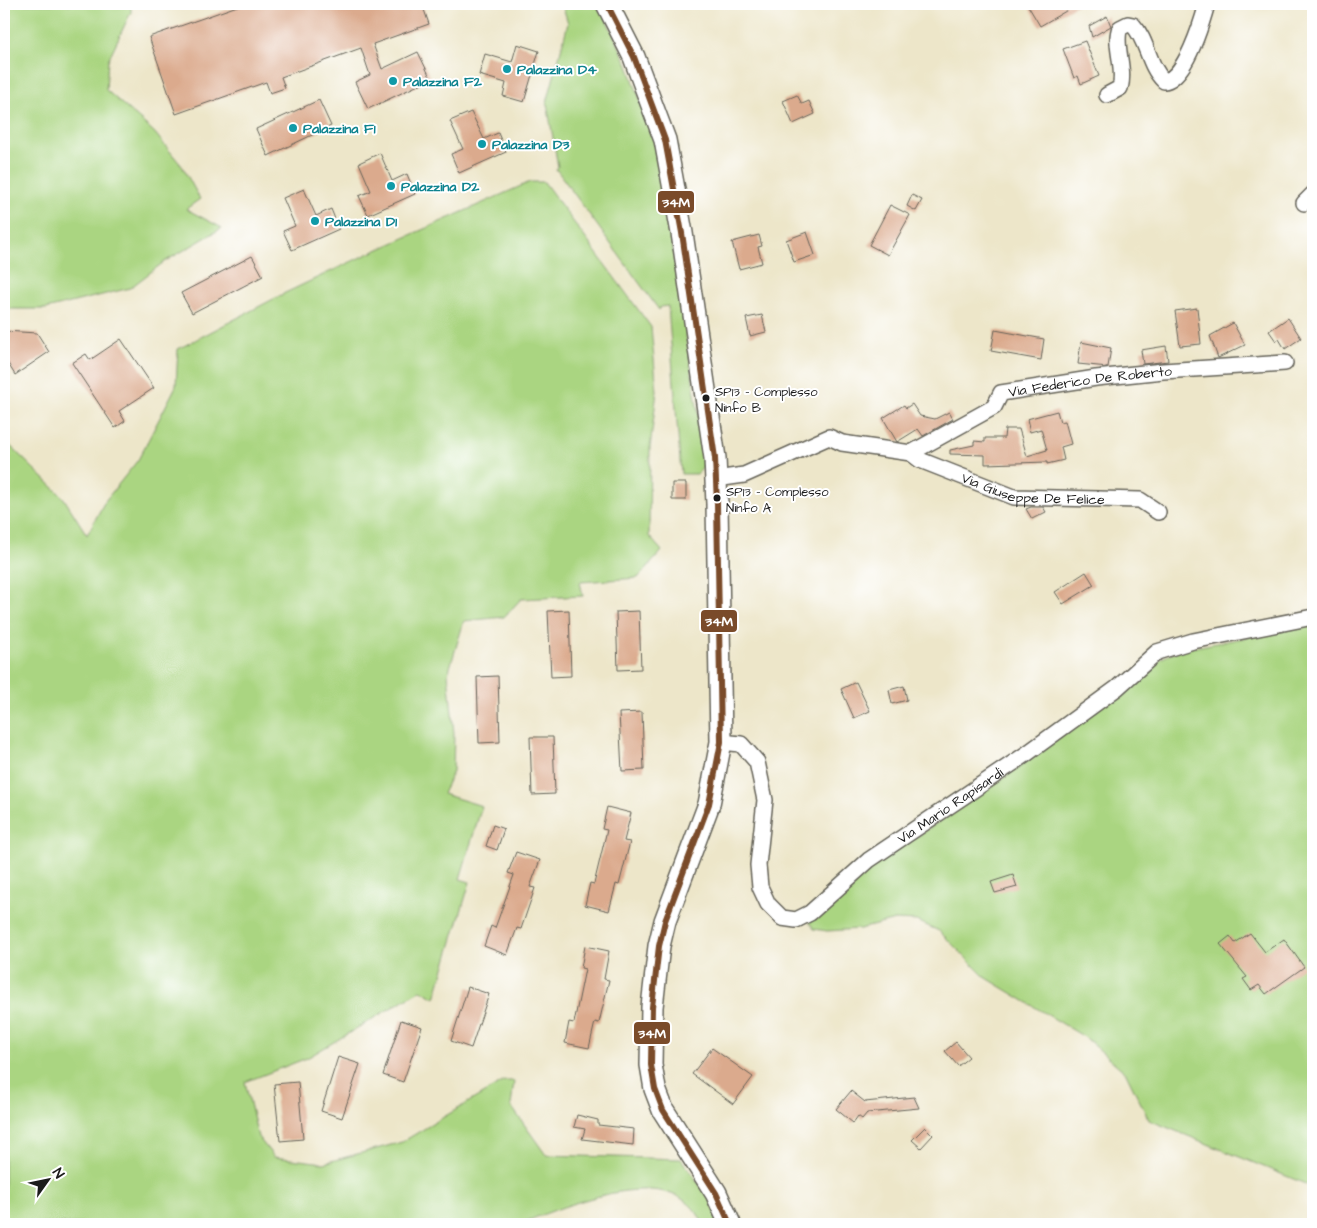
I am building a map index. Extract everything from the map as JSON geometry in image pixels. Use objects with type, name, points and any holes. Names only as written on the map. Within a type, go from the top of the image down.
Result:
[{"type":"main road","points":[[607,4],[634,56],[665,140],[682,233],[716,479],[721,742],[709,804],[665,921],[659,946],[652,1006],[651,1065],[655,1089],[663,1110],[716,1193],[730,1224]]},
{"type":"street","points":[[1107,95],[1120,88],[1122,80],[1118,36],[1120,28],[1128,24],[1133,25],[1143,40],[1155,71],[1164,81],[1169,80],[1179,72],[1202,22],[1207,4]]},
{"type":"street","name":"Via Federico De Roberto","points":[[911,454],[994,407],[1001,393],[1115,376],[1285,363]]},
{"type":"street","points":[[716,479],[744,475],[829,437],[842,443],[911,454]]},
{"type":"street","name":"Via Giuseppe De Felice","points":[[911,454],[920,460],[1014,497],[1140,500],[1158,512]]},
{"type":"street","name":"Via Mario Rapisardi","points":[[721,742],[741,744],[758,762],[765,800],[758,865],[760,887],[768,904],[782,918],[796,920],[810,913],[869,860],[1025,755],[1117,688],[1157,652],[1193,640],[1313,618]]},
{"type":"green space","points":[[4,4],[131,4],[131,12],[108,60],[106,90],[154,132],[182,166],[200,199],[186,209],[222,228],[164,262],[130,288],[46,309],[4,309]]},
{"type":"green space","points":[[562,4],[599,4],[627,63],[657,147],[706,465],[697,474],[681,474],[668,306],[660,307],[659,310],[556,169],[558,167],[547,103],[568,23]]},
{"type":"green space","points":[[530,182],[544,182],[651,327],[657,391],[650,448],[649,536],[662,551],[638,578],[580,582],[583,596],[521,599],[504,617],[464,621],[448,674],[454,733],[453,771],[443,794],[482,806],[460,879],[470,882],[435,998],[421,990],[307,1058],[245,1082],[258,1137],[274,1157],[324,1163],[402,1142],[504,1081],[514,1081],[511,1106],[546,1155],[681,1159],[710,1199],[720,1224],[703,1224],[689,1204],[669,1193],[645,1190],[618,1192],[590,1198],[519,1224],[4,1224],[4,440],[63,497],[87,535],[105,501],[138,460],[176,386],[178,349],[283,294]]},
{"type":"green space","points":[[1313,625],[1313,1187],[1149,1120],[1126,1073],[1086,1038],[985,977],[939,931],[917,921],[895,920],[860,929],[827,931],[814,929],[809,922],[877,863],[987,790],[1122,691],[1162,658],[1179,650]]},
{"type":"building","points":[[243,4],[422,4],[429,24],[373,44],[382,69],[418,52],[431,79],[368,109],[355,82],[370,75],[361,48],[281,77],[285,88],[270,93],[266,82],[176,114],[149,37]]},
{"type":"building","points":[[1027,4],[1078,4],[1040,26]]},
{"type":"building","points":[[1107,16],[1111,26],[1092,37],[1089,26]]},
{"type":"building","points":[[1085,41],[1099,76],[1081,84],[1078,76],[1074,78],[1063,49]]},
{"type":"building","name":"Palazzina D4","points":[[517,44],[539,51],[524,102],[503,96],[506,83],[479,75],[485,54],[512,62]]},
{"type":"building","points":[[797,95],[802,104],[809,101],[815,114],[793,124],[783,101]]},
{"type":"building","name":"Palazzina F1","points":[[319,100],[331,126],[268,156],[256,129]]},
{"type":"building","name":"Palazzina D3","points":[[471,112],[484,139],[498,133],[506,152],[459,173],[451,154],[463,149],[450,121]]},
{"type":"building","name":"Palazzina D2","points":[[380,153],[392,181],[407,174],[415,194],[368,215],[359,196],[371,191],[359,163]]},
{"type":"building","name":"Palazzina D1","points":[[304,189],[316,216],[331,209],[339,229],[292,250],[283,231],[295,226],[283,198]]},
{"type":"building","points":[[912,195],[922,200],[916,211],[907,206]]},
{"type":"building","points":[[890,205],[910,215],[888,255],[869,245]]},
{"type":"building","points":[[807,232],[815,255],[794,262],[786,240]]},
{"type":"building","points":[[759,235],[762,246],[758,247],[762,263],[739,269],[732,242]]},
{"type":"building","points":[[252,256],[263,276],[192,313],[181,293]]},
{"type":"building","points":[[1197,308],[1201,344],[1180,346],[1175,311]]},
{"type":"building","points":[[762,315],[766,332],[750,336],[746,318]]},
{"type":"building","points":[[1288,318],[1301,338],[1285,349],[1279,339],[1276,341],[1269,331]]},
{"type":"building","points":[[1233,323],[1245,345],[1218,358],[1210,336]]},
{"type":"building","points":[[995,330],[1044,339],[1041,360],[991,351]]},
{"type":"building","points":[[4,331],[37,333],[49,352],[15,375],[4,357]]},
{"type":"building","points":[[121,339],[154,388],[119,411],[125,421],[115,428],[72,363],[86,354],[90,360]]},
{"type":"building","points":[[1081,342],[1111,348],[1108,367],[1078,364]]},
{"type":"building","points":[[1166,346],[1168,361],[1143,364],[1141,350]]},
{"type":"building","points":[[912,404],[920,416],[935,419],[949,412],[953,419],[923,436],[918,429],[897,442],[883,418],[904,405],[906,408]]},
{"type":"building","points":[[1057,411],[1060,422],[1065,421],[1071,444],[1061,447],[1064,460],[1047,464],[1047,462],[985,464],[985,455],[950,454],[950,450],[974,445],[974,441],[985,442],[985,438],[1004,438],[1005,429],[1019,429],[1027,456],[1047,450],[1041,429],[1030,432],[1027,419]]},
{"type":"building","points":[[672,483],[686,483],[686,500],[672,500]]},
{"type":"building","points":[[1043,507],[1046,512],[1032,519],[1026,509]]},
{"type":"building","points":[[1086,572],[1094,585],[1063,604],[1055,592]]},
{"type":"building","points":[[569,610],[571,676],[551,677],[548,611]]},
{"type":"building","points":[[639,611],[641,669],[618,670],[616,612]]},
{"type":"building","points":[[498,676],[500,742],[479,743],[477,677]]},
{"type":"building","points":[[856,682],[870,711],[854,718],[841,689]]},
{"type":"building","points":[[904,686],[907,700],[892,704],[889,690]]},
{"type":"building","points":[[642,712],[644,770],[622,771],[619,713]]},
{"type":"building","points":[[530,737],[553,737],[555,794],[532,795]]},
{"type":"building","points":[[607,807],[631,813],[624,841],[630,842],[619,885],[616,884],[609,911],[585,905],[590,883],[594,884],[607,830],[602,829]]},
{"type":"building","points":[[493,825],[504,829],[497,850],[486,846]]},
{"type":"building","points":[[516,852],[540,860],[530,887],[535,888],[521,929],[517,928],[507,955],[484,946],[491,926],[495,928],[514,875],[508,873]]},
{"type":"building","points":[[1013,875],[1017,887],[995,893],[991,882]]},
{"type":"building","points":[[1250,933],[1265,952],[1284,939],[1304,967],[1266,994],[1259,985],[1251,990],[1243,979],[1247,977],[1220,944],[1230,936],[1235,943]]},
{"type":"building","points":[[585,946],[609,951],[604,979],[609,980],[599,1023],[595,1022],[589,1048],[565,1043],[569,1022],[574,1023],[585,969],[581,968]]},
{"type":"building","points":[[468,987],[489,994],[471,1048],[451,1041]]},
{"type":"building","points":[[401,1020],[422,1027],[403,1082],[383,1075]]},
{"type":"building","points":[[956,1042],[969,1057],[958,1066],[945,1051]]},
{"type":"building","points":[[712,1048],[753,1077],[733,1104],[692,1074]]},
{"type":"building","points":[[338,1057],[360,1064],[342,1118],[321,1111]]},
{"type":"building","points":[[298,1082],[303,1139],[280,1141],[274,1084]]},
{"type":"building","points":[[851,1091],[865,1102],[914,1097],[919,1108],[867,1113],[862,1119],[858,1116],[853,1123],[836,1109]]},
{"type":"building","points":[[577,1115],[598,1120],[598,1125],[634,1129],[633,1145],[582,1139],[585,1129],[574,1127]]},
{"type":"building","points":[[925,1127],[933,1135],[921,1148],[912,1140]]},
{"type":"transit line","name":"34M","points":[[607,4],[634,57],[665,140],[682,233],[715,458],[717,504],[721,742],[709,804],[665,921],[659,946],[652,1007],[651,1065],[655,1089],[663,1110],[716,1193],[730,1224]]},
{"type":"place","name":"Palazzina D4","points":[[507,69]]},
{"type":"place","name":"Palazzina F2","points":[[393,81]]},
{"type":"place","name":"Palazzina F1","points":[[293,128]]},
{"type":"place","name":"Palazzina D3","points":[[482,144]]},
{"type":"place","name":"Palazzina D2","points":[[391,186]]},
{"type":"place","name":"Palazzina D1","points":[[315,221]]},
{"type":"place","name":"SP13 - Complesso Ninfo B","points":[[706,398]]},
{"type":"place","name":"SP13 - Complesso Ninfo A","points":[[717,498]]}]
